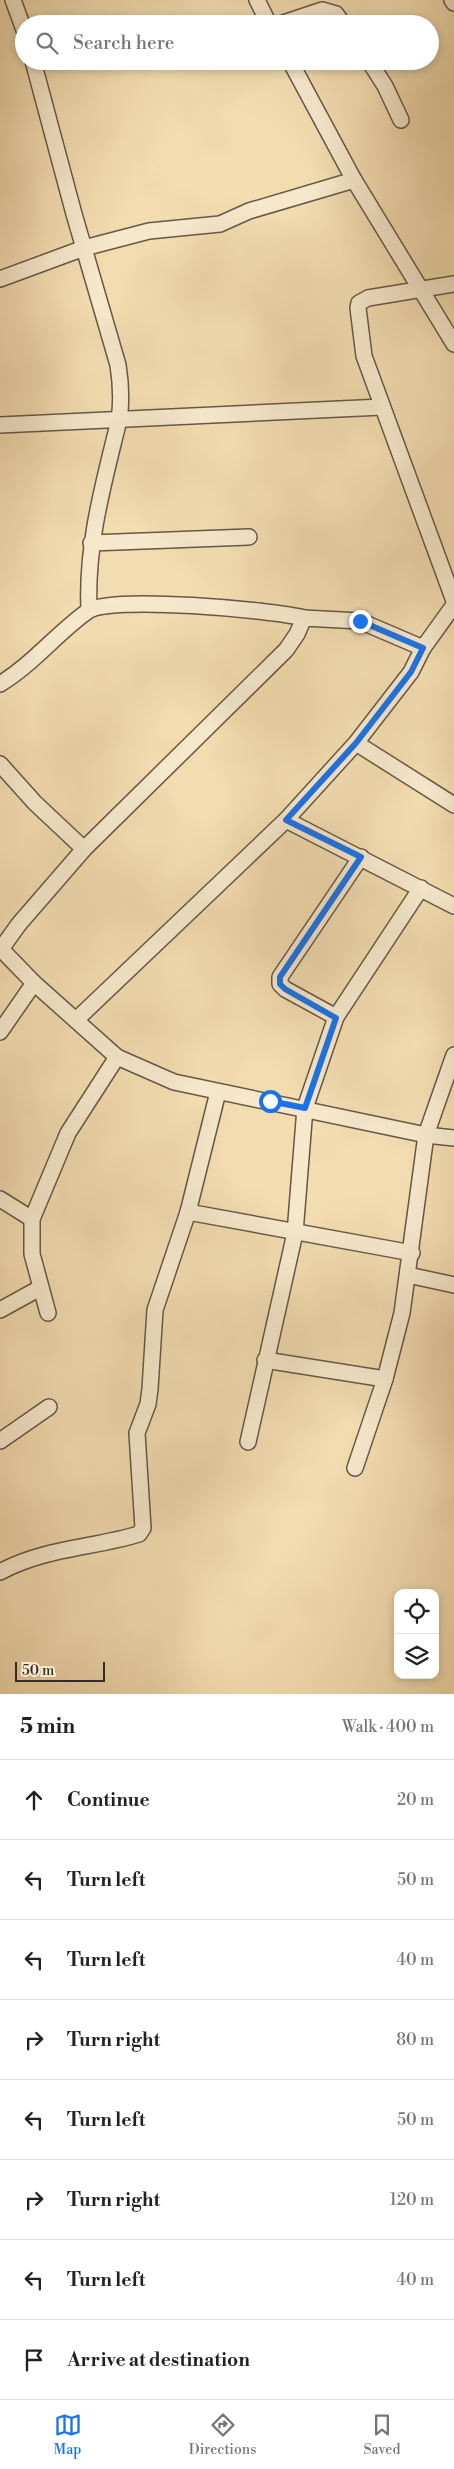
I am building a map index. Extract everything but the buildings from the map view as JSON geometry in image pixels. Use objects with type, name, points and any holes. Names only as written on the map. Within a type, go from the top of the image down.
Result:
[{"type":"street","points":[[13,0],[18,15]]},
{"type":"street","points":[[257,0],[265,15]]},
{"type":"street","points":[[307,15],[322,10],[337,15]]},
{"type":"street","points":[[36,70],[84,248],[118,365],[122,400],[91,543],[88,587],[90,609]]},
{"type":"street","points":[[295,70],[354,180],[454,344]]},
{"type":"street","points":[[375,70],[385,86],[401,120]]},
{"type":"street","points":[[0,279],[84,248],[149,231],[220,224],[249,211],[354,180]]},
{"type":"street","points":[[454,284],[368,298],[360,303],[358,315],[364,356],[382,407],[401,452],[454,601]]},
{"type":"street","points":[[0,425],[382,407]]},
{"type":"street","points":[[91,543],[249,538]]},
{"type":"street","points":[[0,684],[18,673],[90,609],[130,602],[267,612],[304,618],[360,621],[423,648]]},
{"type":"street","points":[[76,1020],[286,820],[356,743],[411,672],[423,648],[454,605]]},
{"type":"street","points":[[304,618],[297,634],[286,650],[84,849],[19,924],[1,948],[34,983],[117,1057],[174,1082],[305,1108],[426,1135],[454,1138]]},
{"type":"street","points":[[356,743],[454,805]]},
{"type":"street","points":[[0,764],[36,803],[84,849]]},
{"type":"street","points":[[286,820],[454,906]]},
{"type":"street","points":[[336,1018],[285,989],[280,984],[280,977],[361,857]]},
{"type":"street","points":[[248,1442],[295,1232],[305,1108],[336,1018],[420,888]]},
{"type":"street","points":[[0,1032],[34,983]]},
{"type":"street","points":[[355,1468],[385,1379],[402,1313],[412,1253],[426,1135],[454,1056]]},
{"type":"street","points":[[48,1313],[32,1254],[32,1219],[68,1133],[117,1057]]},
{"type":"street","points":[[0,1572],[26,1560],[56,1551],[140,1534],[142,1528],[137,1433],[148,1404],[155,1310],[188,1212],[218,1092]]},
{"type":"street","points":[[0,1199],[32,1219]]},
{"type":"street","points":[[188,1212],[412,1253]]},
{"type":"street","points":[[408,1275],[454,1285]]},
{"type":"street","points":[[0,1310],[40,1288]]},
{"type":"street","points":[[266,1360],[385,1379]]},
{"type":"street","points":[[0,1441],[49,1407]]},
{"type":"route","points":[[270,1101],[305,1108],[336,1018],[285,989],[280,984],[280,977],[361,857],[286,820],[356,743],[411,672],[423,648],[360,621]]}]
